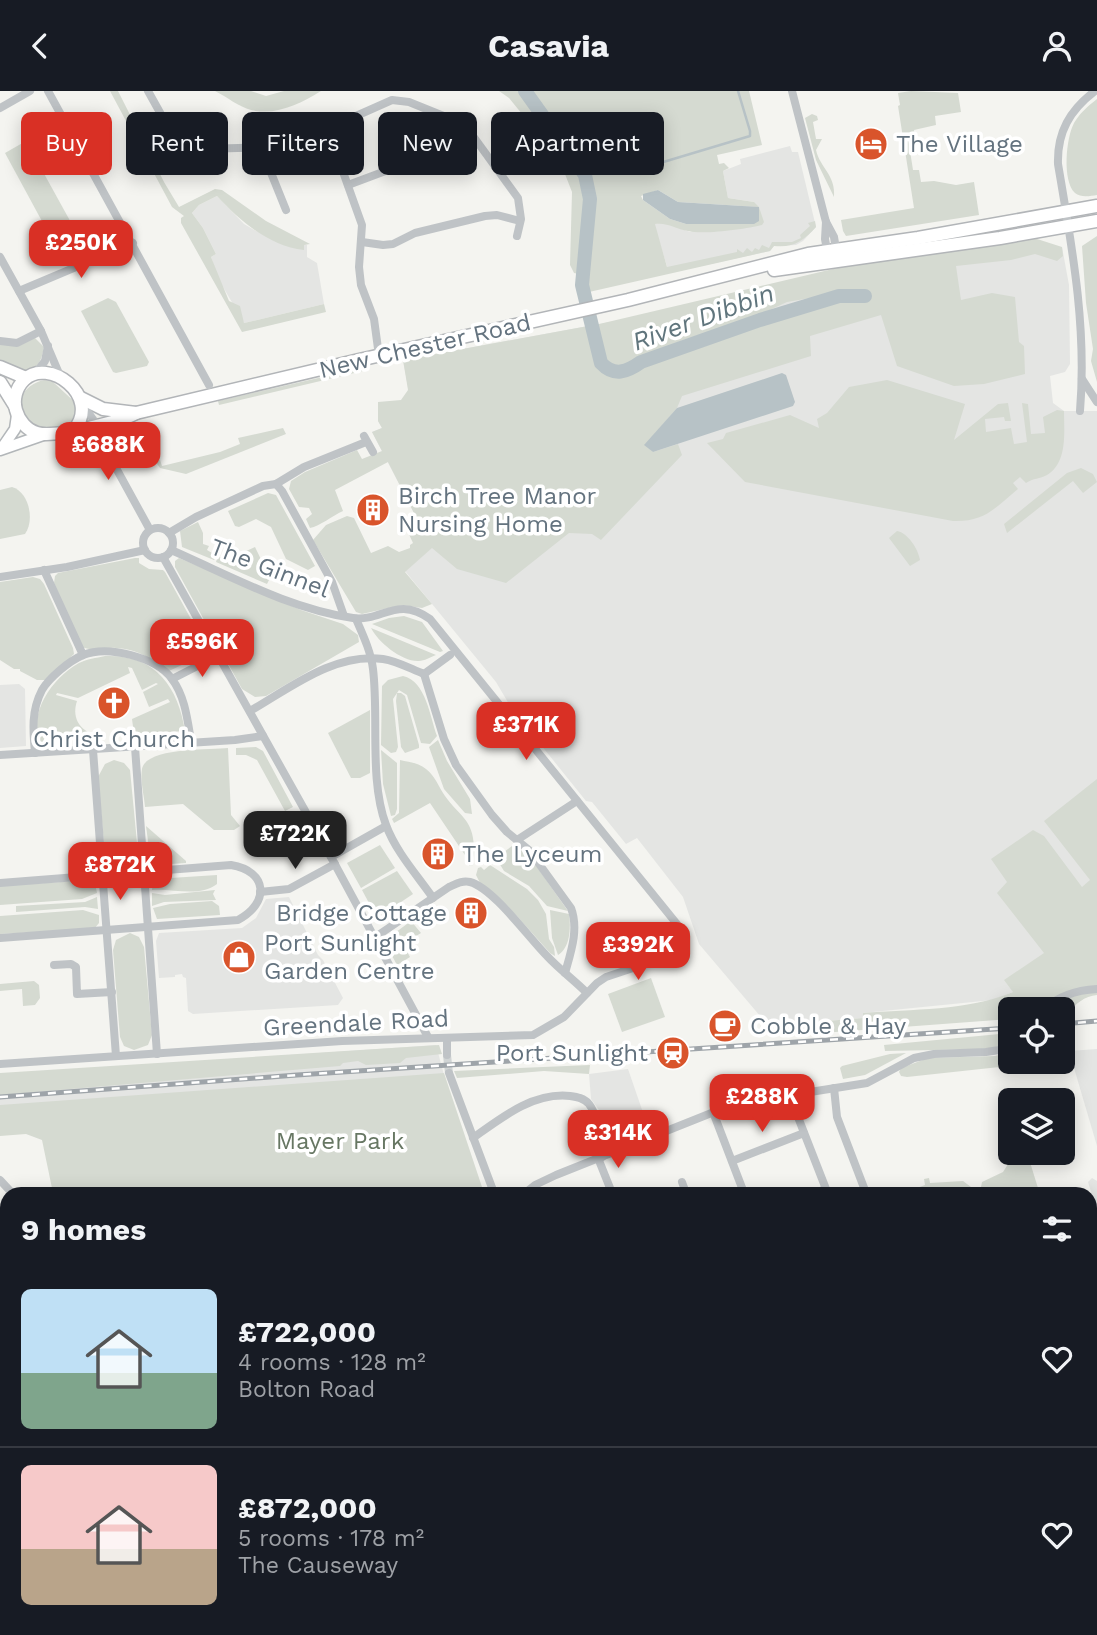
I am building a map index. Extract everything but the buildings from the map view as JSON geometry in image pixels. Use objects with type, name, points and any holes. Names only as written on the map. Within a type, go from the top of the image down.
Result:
[{"type":"highway","name":"New Chester Road","points":[[74,430],[123,420],[136,413],[715,278],[832,253],[1066,210],[1097,207]]},
{"type":"highway","name":"New Chester Road","points":[[832,253],[1000,238],[1097,222]]},
{"type":"highway","points":[[0,367],[31,376],[61,378],[70,384],[82,402],[81,419],[74,430],[36,433],[27,428],[0,382]]},
{"type":"highway","points":[[16,411],[18,389],[31,376]]},
{"type":"highway","name":"New Chester Road","points":[[82,402],[136,413]]},
{"type":"main road","points":[[0,450],[15,429],[16,411]]},
{"type":"main road","points":[[0,450],[46,434]]},
{"type":"street","points":[[0,108],[30,91]]},
{"type":"street","points":[[48,91],[209,384]]},
{"type":"street","points":[[148,91],[182,152],[242,148]]},
{"type":"street","points":[[792,91],[826,222],[834,237],[832,253]]},
{"type":"street","points":[[1080,411],[1083,342],[1079,295],[1058,165],[1059,138],[1070,115],[1095,91]]},
{"type":"street","points":[[364,112],[392,100],[409,101],[456,121],[473,136],[513,188],[518,198],[520,221],[516,236]]},
{"type":"street","points":[[348,185],[378,174]]},
{"type":"street","points":[[272,175],[286,210]]},
{"type":"street","points":[[344,175],[362,225],[359,267],[373,319],[379,356]]},
{"type":"street","points":[[362,242],[393,244],[415,233],[485,216],[497,215],[520,221]]},
{"type":"street","points":[[19,291],[133,243]]},
{"type":"street","points":[[0,257],[41,331],[61,378]]},
{"type":"street","points":[[0,341],[17,343],[41,331]]},
{"type":"street","points":[[31,376],[45,361],[48,346]]},
{"type":"street","points":[[1082,379],[1097,402]]},
{"type":"street","points":[[82,402],[97,425],[99,437],[150,530]]},
{"type":"street","points":[[169,533],[196,517],[263,486],[276,484],[304,467],[365,439],[373,452]]},
{"type":"street","points":[[276,484],[332,582],[344,616]]},
{"type":"street","points":[[161,528],[169,533],[171,550],[163,557],[154,557],[145,550],[143,542],[150,530],[161,528]]},
{"type":"street","points":[[0,577],[145,550]]},
{"type":"street","name":"The Ginnel","points":[[171,550],[284,599],[356,618]]},
{"type":"street","points":[[163,557],[333,860],[428,1037]]},
{"type":"street","points":[[44,570],[83,655]]},
{"type":"street","points":[[433,898],[386,826],[377,773],[376,707],[370,658],[356,618],[404,608],[415,610],[430,619],[577,801],[517,840]]},
{"type":"street","points":[[34,754],[33,712],[43,687],[83,655],[97,653],[130,654],[155,665],[172,678],[186,710],[190,735]]},
{"type":"street","points":[[172,678],[219,655]]},
{"type":"street","points":[[424,674],[450,655]]},
{"type":"street","points":[[250,711],[330,665],[350,659],[387,660],[424,674]]},
{"type":"street","points":[[424,674],[443,739],[456,765],[492,815],[540,863],[571,908],[575,929],[565,973]]},
{"type":"street","points":[[0,755],[263,736]]},
{"type":"street","points":[[135,747],[157,1054]]},
{"type":"street","points":[[93,750],[116,1056]]},
{"type":"street","name":"Greendale Road","points":[[0,1064],[428,1037],[447,1039],[533,1035],[564,1017],[606,977],[675,954],[686,944],[685,934],[577,801]]},
{"type":"street","points":[[260,892],[289,890],[386,826]]},
{"type":"street","points":[[0,883],[216,865],[238,866],[253,874],[258,881],[260,892],[259,902],[252,913],[238,920],[0,938]]},
{"type":"street","points":[[374,938],[433,898],[460,882],[468,881],[507,910],[548,957],[587,993]]},
{"type":"street","points":[[54,965],[71,964],[76,967],[78,994],[112,992]]},
{"type":"street","points":[[1063,997],[1081,990],[1097,989]]},
{"type":"street","points":[[447,1039],[447,1055]]},
{"type":"street","points":[[532,1187],[713,1112],[751,1100],[867,1083],[914,1058],[934,1054],[998,1050]]},
{"type":"street","points":[[449,1073],[492,1187]]},
{"type":"street","points":[[834,1088],[837,1117],[864,1187]]},
{"type":"street","points":[[472,1138],[507,1114],[535,1100],[555,1096],[584,1100],[591,1107],[600,1157],[610,1187]]},
{"type":"street","points":[[713,1112],[742,1187]]},
{"type":"street","points":[[796,1112],[825,1187]]},
{"type":"street","points":[[732,1161],[804,1133]]},
{"type":"street","points":[[682,1182],[684,1187]]},
{"type":"shaded area","points":[[790,146],[792,152],[798,152],[816,227],[803,241],[796,245],[774,246],[770,251],[669,273],[654,224],[663,222],[690,232],[754,202],[728,198],[723,171],[741,164],[740,159]]},
{"type":"shaded area","points":[[658,190],[678,202],[759,207],[759,221],[754,224],[686,224],[670,219],[643,200],[643,194]]},
{"type":"shaded area","points":[[217,196],[244,224],[256,231],[307,245],[307,257],[317,263],[324,304],[244,323],[219,280],[211,257],[216,254],[192,213],[199,205]]},
{"type":"shaded area","points":[[1062,247],[1069,285],[1070,364],[1065,372],[1050,376],[1053,403],[1064,411],[1097,411],[1097,964],[1069,969],[993,1000],[863,1013],[863,1018],[790,1024],[782,1028],[766,1023],[699,944],[683,897],[637,838],[626,844],[592,802],[586,801],[512,709],[496,682],[405,571],[432,547],[372,432],[382,428],[378,421],[412,408],[403,360],[610,322]]},
{"type":"shaded area","points":[[782,373],[786,375],[795,402],[793,406],[653,452],[644,445],[677,408]]},
{"type":"shaded area","points":[[19,684],[25,689],[26,746],[0,748],[0,685]]},
{"type":"shaded area","name":"Port Sunlight Garden Centre","points":[[289,897],[343,998],[338,1005],[193,1014],[188,1011],[186,978],[182,974],[159,978],[156,941],[159,933],[242,928],[256,918],[266,899]]},
{"type":"shaded area","points":[[634,929],[645,949],[614,960],[610,938]]},
{"type":"shaded area","points":[[436,1045],[447,1086],[0,1114],[0,1075]]},
{"type":"shaded area","points":[[1097,1049],[1097,1146],[1075,1071],[1075,1051]]},
{"type":"shaded area","points":[[628,1069],[649,1130],[607,1146],[599,1110],[591,1099],[589,1074]]},
{"type":"shaded area","points":[[1092,1178],[1097,1181],[1097,1187],[1090,1187],[1088,1182]]},
{"type":"green space","points":[[110,91],[118,91],[129,112],[126,112],[126,121]]},
{"type":"green space","points":[[215,91],[251,91],[266,96],[284,91],[321,91],[288,108],[260,111],[242,107]]},
{"type":"green space","points":[[499,91],[749,91],[762,145],[717,155],[719,164],[724,163],[729,168],[723,171],[728,198],[754,202],[759,207],[764,222],[762,225],[746,228],[704,232],[655,224],[667,267],[737,252],[737,249],[743,253],[747,248],[752,252],[755,248],[759,250],[762,245],[769,248],[772,242],[792,242],[801,238],[800,235],[810,226],[808,223],[815,221],[816,227],[793,245],[774,246],[770,251],[589,292],[587,276],[574,273],[570,265],[572,192],[565,175],[664,175],[664,112],[520,112]],"holes":[[[658,190],[678,202],[758,207],[754,224],[686,224],[670,219],[641,196]]]},
{"type":"green space","points":[[898,93],[958,93],[961,112],[935,116],[936,125],[914,130],[915,137],[908,138],[913,170],[919,170],[921,182],[934,181],[956,185],[974,182],[979,215],[846,236],[841,220],[914,208],[898,106]]},
{"type":"green space","points":[[1097,99],[1097,195],[1077,195],[1068,179],[1067,149],[1074,123]]},
{"type":"green space","points":[[812,114],[817,116],[818,120],[813,122],[816,139],[822,139],[816,150],[833,183],[834,197],[816,160],[805,118]]},
{"type":"green space","points":[[21,144],[21,175],[45,175],[74,228],[50,236],[5,153]]},
{"type":"green space","points":[[155,175],[160,175],[179,207],[215,189],[222,190],[266,221],[310,244],[304,245],[304,250],[291,248],[267,238],[245,223],[217,196],[199,205],[192,213],[216,254],[211,257],[229,301],[240,306],[244,323],[324,304],[326,312],[242,332],[181,223],[184,216],[172,207]]},
{"type":"green space","points":[[1097,236],[1097,382],[1091,361],[1093,349],[1082,246]]},
{"type":"green space","points":[[1034,238],[1062,247],[1063,256],[1057,261],[1035,254],[1011,260],[956,266],[961,300],[992,293],[1015,297],[1019,342],[1024,346],[1025,374],[984,384],[954,386],[897,366],[881,315],[810,336],[811,356],[682,396],[677,408],[645,445],[653,452],[678,444],[682,455],[601,540],[592,534],[569,533],[506,583],[457,569],[432,548],[405,572],[432,604],[422,608],[402,605],[362,614],[356,612],[313,540],[326,525],[347,516],[354,518],[371,553],[388,546],[399,552],[410,548],[413,543],[407,530],[409,524],[417,519],[388,462],[335,490],[343,511],[310,528],[306,519],[312,514],[309,508],[299,507],[289,489],[291,481],[305,472],[357,450],[362,459],[382,451],[372,432],[382,428],[378,421],[378,402],[401,400],[408,390],[403,360],[588,326],[597,364],[601,369],[616,377],[631,375],[643,366],[762,324],[836,301],[864,299],[851,291],[787,302],[752,318],[683,340],[616,368],[607,362],[595,325],[867,261]]},
{"type":"green space","points":[[108,298],[116,302],[149,362],[147,366],[113,372],[81,311]]},
{"type":"green space","points":[[35,338],[44,347],[40,360],[33,368],[25,372],[0,362],[0,344]]},
{"type":"green space","points":[[366,367],[367,370],[219,405],[218,401]]},
{"type":"green space","points":[[887,380],[965,404],[954,440],[998,404],[1008,403],[1011,421],[1005,421],[1004,417],[985,419],[986,432],[1011,428],[1014,444],[1027,442],[1022,403],[1028,404],[1031,434],[1045,433],[1043,417],[1057,410],[1064,411],[1064,437],[1059,463],[1054,470],[1026,483],[1020,477],[1013,483],[1018,489],[989,513],[964,521],[953,521],[745,482],[707,443],[723,439],[726,433],[790,415],[819,428],[817,419],[827,413],[849,387]]},
{"type":"green space","points":[[37,382],[53,382],[78,405],[79,411],[69,426],[39,429],[30,425],[20,412],[21,398],[25,391]]},
{"type":"green space","points":[[283,428],[286,434],[186,474],[160,468],[155,461],[160,460],[162,466],[220,452],[240,444],[238,438]]},
{"type":"green space","points":[[1081,468],[1093,474],[1097,482],[1083,493],[1073,481],[1007,533],[1004,524],[1067,473]]},
{"type":"green space","points":[[12,487],[23,494],[29,507],[30,521],[25,534],[0,539],[0,490]]},
{"type":"green space","points":[[268,493],[276,495],[315,566],[308,570],[286,559],[271,527],[256,519],[239,527],[235,526],[228,511]]},
{"type":"green space","points":[[198,522],[203,533],[203,544],[209,546],[207,550],[217,556],[214,560],[182,547],[180,531]]},
{"type":"green space","points":[[897,531],[909,538],[919,556],[920,560],[910,566],[889,538]]},
{"type":"green space","points":[[255,547],[270,578],[267,584],[216,562],[218,556],[227,560]]},
{"type":"green space","points":[[139,558],[139,563],[149,569],[165,572],[207,648],[203,655],[169,671],[131,650],[82,647],[54,583],[55,576],[58,573]]},
{"type":"green space","points":[[179,558],[301,610],[343,624],[358,635],[359,642],[266,696],[255,697],[242,689],[175,567],[175,561]]},
{"type":"green space","points":[[33,577],[44,584],[74,654],[47,680],[37,680],[0,660],[0,582]]},
{"type":"green space","points":[[404,616],[422,622],[443,651],[372,624]]},
{"type":"green space","points":[[371,628],[436,655],[421,661],[405,658],[385,645]]},
{"type":"green space","points":[[105,656],[138,661],[161,676],[177,700],[185,731],[134,734],[132,719],[170,702],[168,699],[149,707],[143,692],[158,684],[142,690],[132,668],[128,667],[130,673],[78,698],[57,693],[56,695],[77,701],[77,721],[92,737],[48,740],[40,745],[37,721],[44,698],[51,687],[79,663]]},
{"type":"green space","points":[[403,676],[411,679],[422,692],[437,736],[430,744],[421,743],[407,695],[399,690],[393,699],[398,747],[396,752],[391,753],[381,745],[382,686],[388,680]]},
{"type":"green space","points":[[397,693],[405,696],[419,745],[419,748],[405,753],[401,747]]},
{"type":"green space","points":[[370,710],[370,773],[360,778],[351,778],[328,733]]},
{"type":"green space","points":[[438,740],[447,761],[470,799],[472,814],[465,813],[444,789],[429,747]]},
{"type":"green space","points":[[256,747],[263,751],[293,807],[285,811],[257,760],[246,755],[236,755],[236,748]]},
{"type":"green space","points":[[228,748],[231,815],[240,826],[234,830],[214,830],[183,804],[145,807],[142,769],[146,762],[166,753]]},
{"type":"green space","points":[[381,750],[397,763],[397,809],[395,815],[391,816],[383,784]]},
{"type":"green space","points":[[114,760],[124,763],[130,770],[138,853],[135,863],[122,870],[109,864],[105,855],[98,777],[105,764]]},
{"type":"green space","points":[[400,760],[420,765],[429,772],[468,824],[473,838],[474,855],[470,862],[473,865],[469,866],[469,861],[430,803],[394,823],[392,819],[399,813]]},
{"type":"green space","points":[[1097,779],[1097,995],[1080,1001],[1075,1006],[1075,997],[998,997],[1013,992],[1004,980],[1044,953],[997,893],[1007,882],[991,859],[1033,830],[1044,836],[1082,887],[1090,880],[1044,821]]},
{"type":"green space","points":[[146,826],[186,861],[186,863],[151,863]]},
{"type":"green space","points":[[380,845],[395,868],[361,888],[347,863]]},
{"type":"green space","points":[[512,846],[518,847],[537,867],[568,911],[547,906],[529,886],[504,871],[496,858]]},
{"type":"green space","points":[[490,865],[527,889],[538,900],[546,914],[549,939],[555,956],[517,916],[480,883],[476,875],[478,868],[484,870]]},
{"type":"green space","points":[[397,871],[413,894],[377,918],[362,890]]},
{"type":"green space","points":[[217,875],[217,884],[202,891],[152,890],[155,879]]},
{"type":"green space","points":[[91,880],[95,883],[97,893],[82,899],[0,905],[0,886]]},
{"type":"green space","points":[[215,890],[213,894],[216,900],[164,902],[152,906],[152,893],[165,895]]},
{"type":"green space","points":[[97,897],[98,909],[85,907],[16,912],[16,906],[85,902]]},
{"type":"green space","points":[[212,901],[219,906],[220,915],[157,919],[153,908],[170,904]]},
{"type":"green space","points":[[83,910],[99,915],[99,923],[94,929],[0,934],[0,916]]},
{"type":"green space","points":[[550,910],[569,914],[570,931],[567,943],[558,955],[552,938]]},
{"type":"green space","points":[[411,921],[421,933],[403,944],[410,957],[397,965],[384,941]]},
{"type":"green space","points":[[130,933],[139,937],[144,947],[152,1035],[148,1045],[134,1050],[124,1046],[120,1037],[113,950],[116,940]]},
{"type":"green space","points":[[651,978],[665,1017],[622,1032],[608,994]]},
{"type":"green space","points":[[34,981],[39,985],[40,998],[35,1005],[23,1006],[22,989],[0,991],[0,984]]},
{"type":"green space","points":[[998,997],[998,1020],[795,1035],[790,1024],[863,1018],[863,1013],[958,1006]]},
{"type":"green space","points":[[998,1034],[998,1046],[988,1049],[885,1051],[884,1045]]},
{"type":"green space","points":[[439,1045],[442,1054],[406,1058],[400,1063],[366,1065],[358,1061],[340,1066],[0,1095],[0,1073]]},
{"type":"green space","points":[[906,1053],[865,1075],[843,1079],[840,1068],[842,1066],[890,1054]]},
{"type":"green space","points":[[998,1055],[998,1067],[907,1077],[901,1076],[899,1072],[901,1068],[928,1058]]},
{"type":"green space","points":[[590,1065],[589,1074],[544,1071],[457,1078],[454,1071]]},
{"type":"green space","name":"Mayer Park","points":[[444,1073],[482,1187],[52,1187],[42,1140],[26,1134],[0,1136],[0,1105]]},
{"type":"green space","points":[[1007,1165],[1031,1165],[1038,1187],[981,1187],[982,1182],[1003,1172]]},
{"type":"green space","points":[[929,1178],[930,1183],[963,1181],[971,1187],[920,1187],[925,1185],[924,1179]]},
{"type":"waterway","name":"River Dibbin","points":[[525,91],[585,175],[590,199],[582,285],[601,363],[606,367],[621,372],[641,362],[760,320],[839,296],[865,296]]},
{"type":"waterway","points":[[664,162],[750,136],[738,91]]},
{"type":"tunnel","points":[[447,1055],[449,1073]]},
{"type":"railway","points":[[1075,1023],[1097,1021]]},
{"type":"railway","points":[[0,1097],[998,1029]]},
{"type":"place","name":"The Village","points":[[871,144]]},
{"type":"place","name":"Birch Tree Manor Nursing Home","points":[[373,510]]},
{"type":"place","name":"Christ Church","points":[[114,703]]},
{"type":"place","name":"The Lyceum","points":[[438,854]]},
{"type":"place","name":"Bridge Cottage","points":[[471,913]]},
{"type":"place","name":"Port Sunlight Garden Centre","points":[[239,957]]},
{"type":"place","name":"Cobble & Hay","points":[[725,1026]]},
{"type":"place","name":"Port Sunlight","points":[[673,1053]]}]
